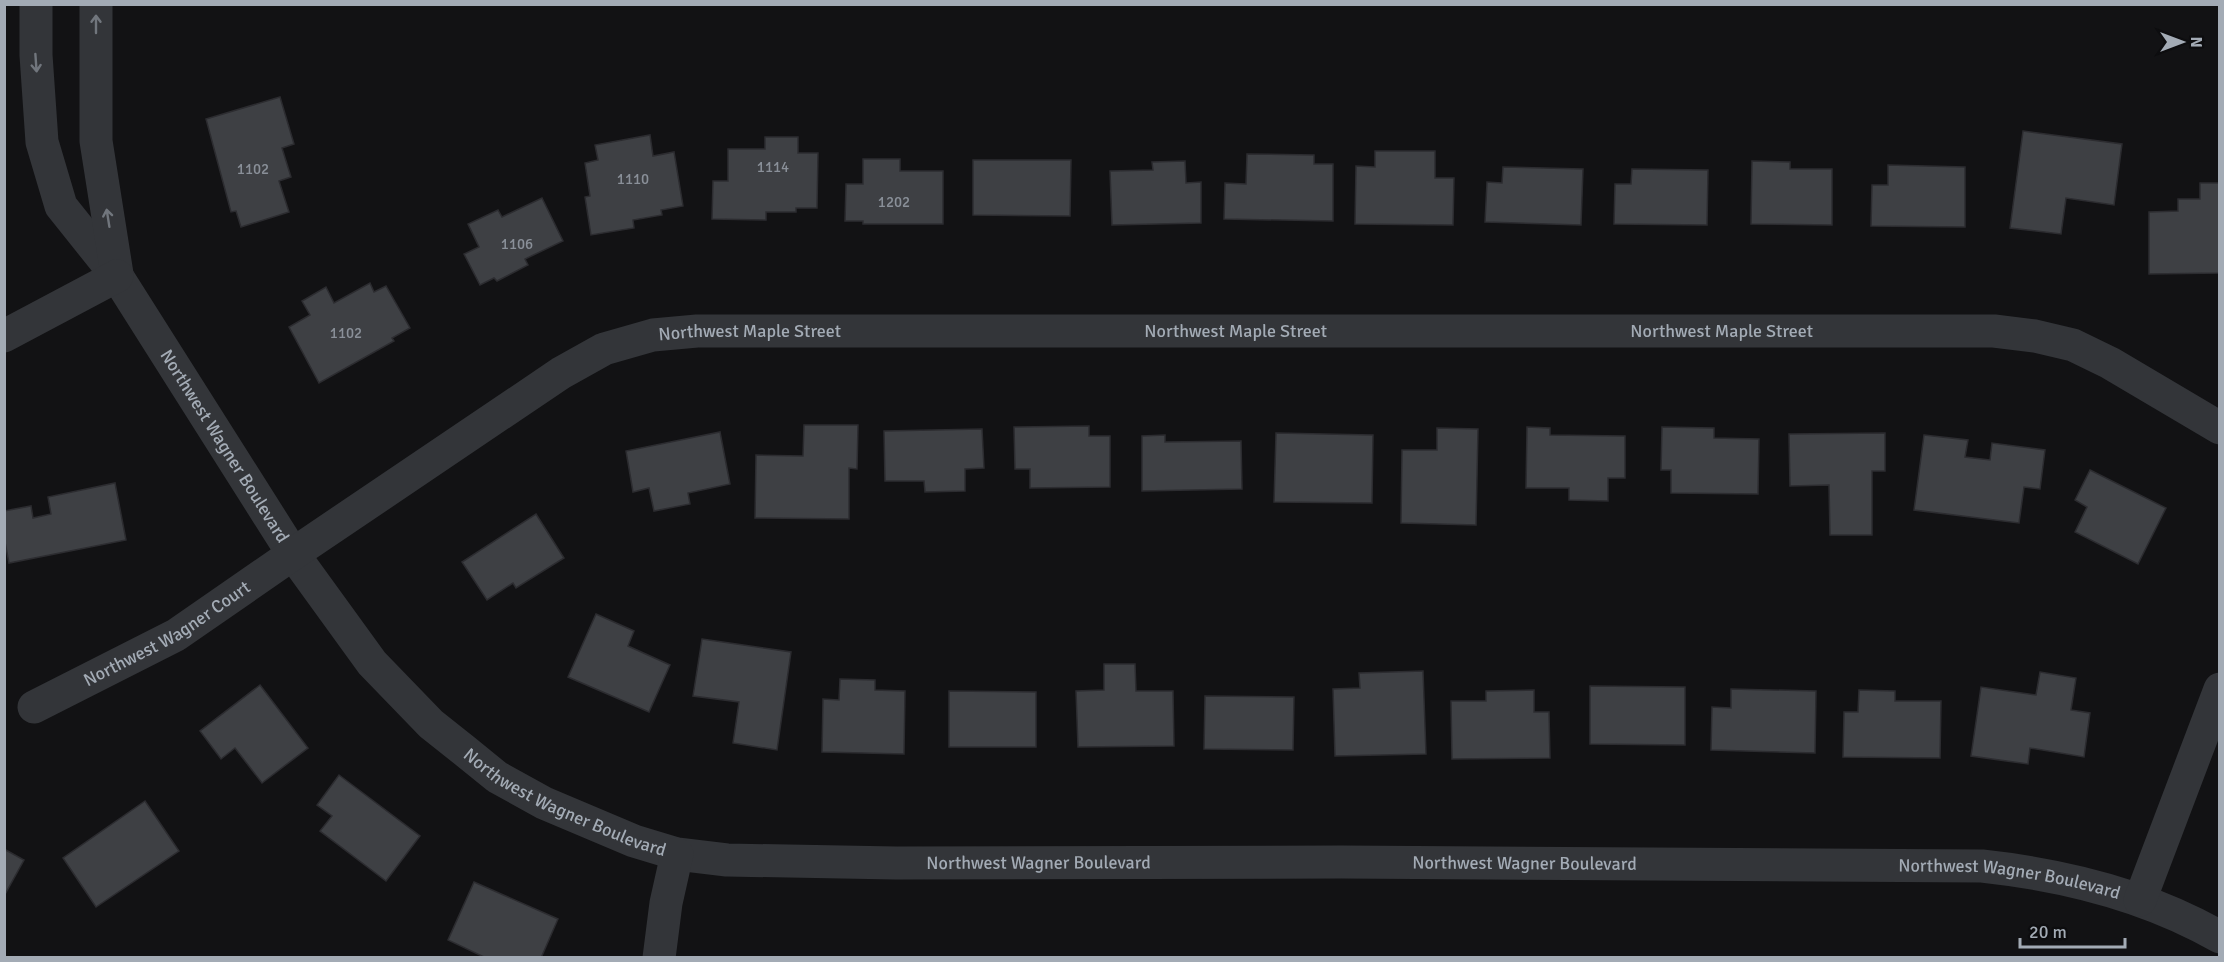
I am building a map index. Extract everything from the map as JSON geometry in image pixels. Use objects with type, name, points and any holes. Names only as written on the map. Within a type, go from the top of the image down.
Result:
[{"type":"street","name":"Northwest Wagner Boulevard","points":[[36,4],[36,56],[42,142],[61,206],[117,276],[293,554],[372,663],[431,724],[497,777],[544,803],[634,841],[677,854],[727,860],[896,863],[1365,862],[1982,866],[2024,870],[2100,887],[2140,900],[2220,937]]},
{"type":"street","name":"Northwest Wagner Boulevard","points":[[96,4],[96,141],[117,276]]},
{"type":"street","points":[[4,336],[117,276]]},
{"type":"street","name":"Northwest Maple Street","points":[[293,554],[561,373],[604,349],[653,335],[697,331],[2014,333],[2073,345],[2110,363],[2220,428]]},
{"type":"street","name":"Northwest Wagner Court","points":[[34,707],[176,635],[293,554]]},
{"type":"street","points":[[2140,900],[2220,689]]},
{"type":"street","points":[[659,957],[666,903],[677,854]]},
{"type":"building","points":[[280,97],[294,144],[282,148],[291,177],[279,181],[289,212],[241,227],[236,211],[231,212],[206,119]]},
{"type":"building","points":[[2023,131],[2122,144],[2114,205],[2066,198],[2061,234],[2010,228]]},
{"type":"building","points":[[650,135],[653,156],[674,152],[683,206],[661,210],[662,215],[633,220],[634,228],[591,235],[585,197],[590,196],[585,163],[598,160],[595,145]]},
{"type":"building","points":[[765,137],[798,137],[798,153],[818,153],[817,208],[796,208],[796,212],[766,212],[766,220],[712,219],[713,181],[728,181],[728,149],[765,149]]},
{"type":"building","points":[[1375,151],[1435,151],[1435,178],[1454,178],[1453,225],[1355,224],[1356,166],[1375,167]]},
{"type":"building","points":[[1247,154],[1314,155],[1314,164],[1333,164],[1333,221],[1224,219],[1225,183],[1246,184]]},
{"type":"building","points":[[863,159],[900,159],[900,171],[943,171],[943,224],[863,224],[863,221],[845,221],[846,184],[863,184]]},
{"type":"building","points":[[973,160],[1071,160],[1070,216],[973,215]]},
{"type":"building","points":[[1185,161],[1186,183],[1201,182],[1201,223],[1112,225],[1110,171],[1153,170],[1152,162]]},
{"type":"building","points":[[1752,161],[1790,162],[1790,169],[1832,169],[1832,225],[1751,224]]},
{"type":"building","points":[[1888,165],[1965,167],[1965,227],[1871,226],[1872,185],[1888,185]]},
{"type":"building","points":[[1503,167],[1583,169],[1581,225],[1485,222],[1487,182],[1502,183]]},
{"type":"building","points":[[1632,169],[1708,170],[1707,225],[1614,224],[1615,184],[1631,184]]},
{"type":"building","points":[[2200,183],[2220,183],[2220,273],[2149,274],[2149,212],[2178,211],[2178,199],[2200,199]]},
{"type":"building","points":[[542,198],[563,241],[525,259],[528,265],[497,281],[494,278],[480,285],[464,254],[479,247],[468,224],[498,210],[502,217]]},
{"type":"building","points":[[370,283],[374,292],[386,286],[410,328],[392,338],[394,341],[319,383],[289,327],[310,315],[302,301],[326,287],[334,303]]},
{"type":"building","points":[[804,425],[858,425],[857,469],[849,468],[849,519],[755,518],[756,455],[803,456]]},
{"type":"building","points":[[1089,426],[1089,436],[1110,436],[1110,487],[1030,488],[1030,469],[1015,469],[1014,427]]},
{"type":"building","points":[[1527,427],[1550,428],[1550,435],[1625,436],[1625,478],[1608,478],[1608,501],[1569,500],[1569,488],[1526,488]]},
{"type":"building","points":[[1662,427],[1714,428],[1714,438],[1759,439],[1758,494],[1671,493],[1671,470],[1661,470]]},
{"type":"building","points":[[1437,428],[1478,429],[1476,525],[1401,523],[1402,450],[1437,450]]},
{"type":"building","points":[[982,429],[984,468],[965,469],[965,491],[925,492],[924,481],[885,481],[884,431]]},
{"type":"building","points":[[720,432],[730,484],[688,493],[690,504],[654,511],[649,488],[633,492],[626,451]]},
{"type":"building","points":[[1276,433],[1373,435],[1372,503],[1274,502]]},
{"type":"building","points":[[1885,433],[1885,471],[1872,471],[1872,535],[1830,535],[1829,485],[1790,486],[1789,434]]},
{"type":"building","points":[[1165,435],[1165,442],[1241,441],[1242,489],[1142,491],[1142,436]]},
{"type":"building","points":[[1924,435],[1968,440],[1965,457],[1990,460],[1992,443],[2045,450],[2040,489],[2024,487],[2019,523],[1914,510]]},
{"type":"building","points":[[2090,470],[2166,508],[2138,564],[2075,532],[2087,507],[2075,500]]},
{"type":"building","points":[[115,483],[126,540],[9,563],[4,537],[4,511],[31,506],[33,518],[51,514],[48,497]]},
{"type":"building","points":[[536,514],[564,558],[516,588],[513,583],[487,600],[462,562]]},
{"type":"building","points":[[596,614],[634,631],[628,646],[670,665],[649,712],[568,677]]},
{"type":"building","points":[[702,639],[791,652],[777,750],[733,743],[739,702],[693,696]]},
{"type":"building","points":[[1104,664],[1135,664],[1136,691],[1173,691],[1174,746],[1078,747],[1076,691],[1104,690]]},
{"type":"building","points":[[1423,671],[1426,754],[1335,756],[1333,689],[1360,688],[1359,673]]},
{"type":"building","points":[[2040,672],[2076,678],[2071,710],[2090,713],[2084,757],[2030,748],[2028,764],[1971,756],[1981,687],[2036,695]]},
{"type":"building","points":[[840,679],[875,680],[875,690],[905,691],[904,754],[822,752],[823,699],[839,700]]},
{"type":"building","points":[[260,685],[308,748],[262,783],[235,748],[221,759],[200,731]]},
{"type":"building","points":[[1590,686],[1685,687],[1685,745],[1590,744]]},
{"type":"building","points":[[1731,689],[1816,691],[1815,753],[1711,750],[1712,707],[1731,708]]},
{"type":"building","points":[[1534,690],[1534,712],[1549,712],[1550,758],[1452,759],[1451,701],[1486,701],[1486,691]]},
{"type":"building","points":[[1859,690],[1895,691],[1895,701],[1941,701],[1940,758],[1843,757],[1844,712],[1858,712]]},
{"type":"building","points":[[949,691],[1036,692],[1036,747],[949,747]]},
{"type":"building","points":[[1205,696],[1294,697],[1293,750],[1204,749]]},
{"type":"building","points":[[339,775],[420,836],[386,881],[320,831],[332,816],[317,805]]},
{"type":"building","points":[[145,801],[179,851],[96,907],[63,858]]},
{"type":"building","points":[[4,849],[24,860],[4,896]]},
{"type":"building","points":[[474,882],[558,919],[541,958],[486,958],[448,940]]}]
